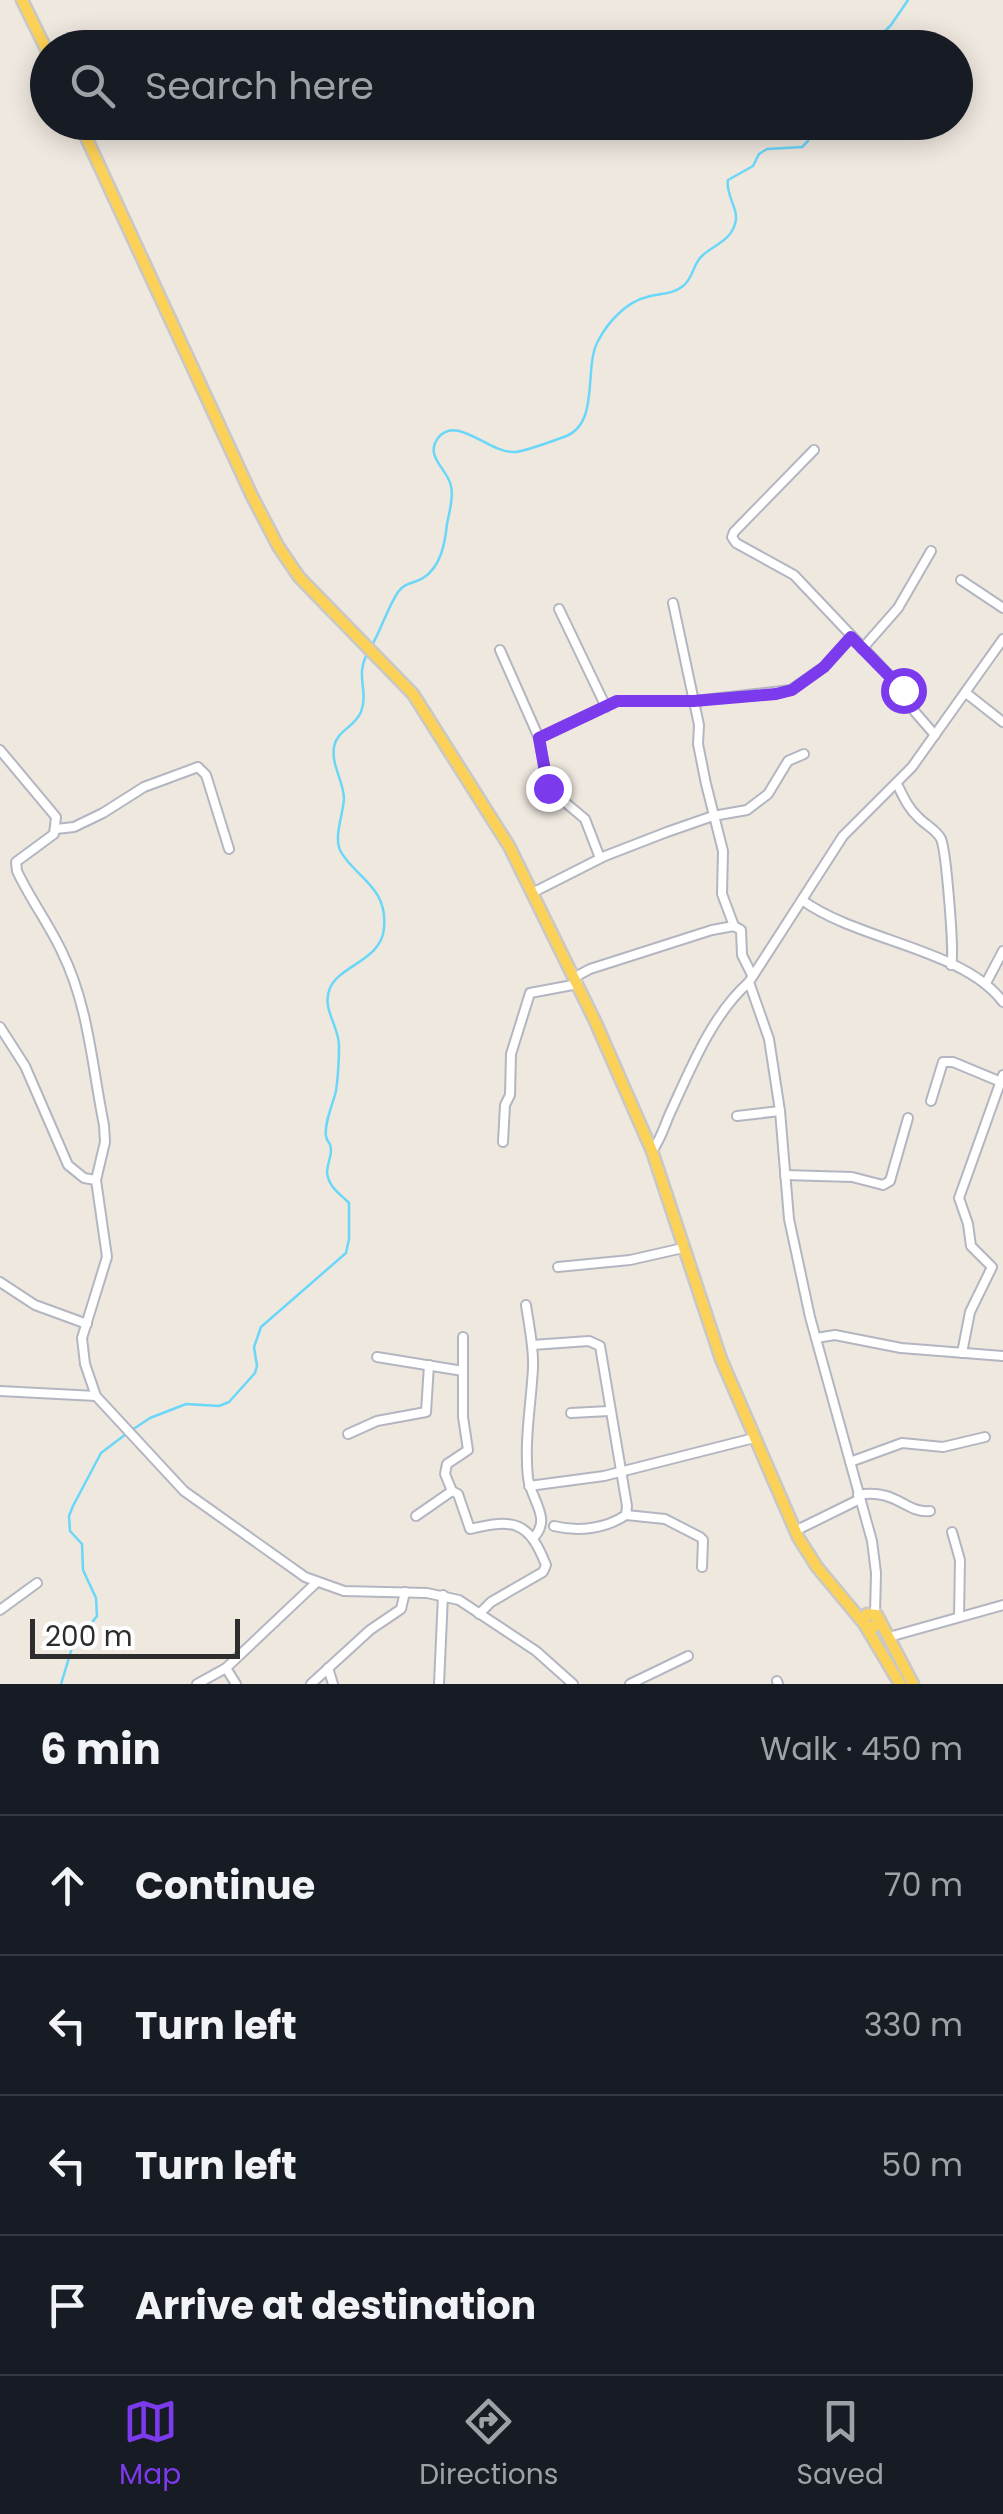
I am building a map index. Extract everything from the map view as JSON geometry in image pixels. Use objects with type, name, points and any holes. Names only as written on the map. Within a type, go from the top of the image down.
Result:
[{"type":"main road","points":[[22,0],[36,30]]},
{"type":"main road","points":[[87,140],[278,546],[299,576],[414,694],[534,892],[652,1151],[721,1359],[795,1531],[817,1567],[865,1624],[900,1684]]},
{"type":"main road","points":[[865,1624],[867,1614],[877,1617],[913,1684]]},
{"type":"street","points":[[814,450],[732,538],[794,575],[903,690],[914,712],[935,735]]},
{"type":"street","points":[[862,649],[898,608],[931,550]]},
{"type":"street","points":[[962,580],[1003,608]]},
{"type":"street","points":[[673,603],[699,724],[698,744],[724,851],[722,894],[734,926]]},
{"type":"street","points":[[559,609],[606,707]]},
{"type":"street","points":[[539,738],[630,700],[694,701],[792,690],[824,667],[851,637]]},
{"type":"street","points":[[652,1151],[660,1142],[684,1081],[708,1037],[843,836],[896,784],[1003,639]]},
{"type":"street","points":[[500,650],[539,738],[548,788],[585,819],[600,858]]},
{"type":"street","points":[[966,693],[1003,722]]},
{"type":"street","points":[[0,750],[51,808],[56,830]]},
{"type":"street","points":[[534,892],[600,858],[713,816],[747,810],[768,794],[788,761],[804,754]]},
{"type":"street","points":[[229,849],[206,775],[198,767],[144,787],[104,813],[56,830],[16,862],[28,894],[62,952],[86,1020],[104,1125],[105,1142],[96,1180],[107,1257],[82,1338],[85,1364],[96,1396],[184,1490],[240,1533],[317,1582],[344,1591],[443,1594],[536,1651],[574,1684]]},
{"type":"street","points":[[896,784],[910,810],[941,838],[950,894],[949,929],[954,953],[951,965]]},
{"type":"street","points":[[802,900],[832,920],[951,965],[986,983],[1003,1002]]},
{"type":"street","points":[[503,1142],[511,1054],[530,992],[576,981],[590,969],[712,930],[734,926],[742,930],[742,955],[768,1039],[780,1111],[789,1219],[816,1338],[872,1541],[877,1617]]},
{"type":"street","points":[[986,983],[1003,951]]},
{"type":"street","points":[[0,1027],[24,1066],[68,1166],[84,1178],[96,1180]]},
{"type":"street","points":[[931,1101],[943,1062],[1002,1079],[959,1198],[971,1246],[992,1268],[970,1312],[962,1354]]},
{"type":"street","points":[[736,1116],[780,1111]]},
{"type":"street","points":[[785,1176],[852,1177],[883,1185],[890,1181],[908,1118]]},
{"type":"street","points":[[558,1267],[630,1260],[682,1248]]},
{"type":"street","points":[[0,1282],[35,1305],[87,1324]]},
{"type":"street","points":[[526,1305],[532,1345],[527,1413],[529,1486],[542,1521],[534,1536]]},
{"type":"street","points":[[816,1338],[835,1335],[901,1348],[1003,1356]]},
{"type":"street","points":[[463,1337],[462,1416],[468,1450],[447,1464],[445,1474],[452,1491],[458,1494],[470,1528],[504,1524],[522,1527],[534,1536],[545,1569],[491,1602],[479,1614]]},
{"type":"street","points":[[532,1345],[595,1342],[603,1358],[626,1515]]},
{"type":"street","points":[[377,1357],[462,1371]]},
{"type":"street","points":[[348,1434],[377,1421],[426,1412],[429,1365]]},
{"type":"street","points":[[0,1390],[96,1396]]},
{"type":"street","points":[[571,1412],[609,1411]]},
{"type":"street","points":[[850,1462],[902,1443],[943,1446],[985,1436]]},
{"type":"street","points":[[529,1486],[555,1480],[588,1480],[754,1438]]},
{"type":"street","points":[[416,1516],[452,1491]]},
{"type":"street","points":[[795,1531],[859,1497],[888,1494],[919,1512],[930,1511]]},
{"type":"street","points":[[554,1526],[590,1528],[611,1524],[626,1515],[665,1520],[700,1536],[702,1567]]},
{"type":"street","points":[[952,1532],[960,1560],[959,1616]]},
{"type":"street","points":[[197,1684],[226,1668],[317,1582]]},
{"type":"street","points":[[0,1610],[37,1583]]},
{"type":"street","points":[[311,1684],[370,1630],[401,1609],[406,1592]]},
{"type":"street","points":[[439,1684],[443,1594]]},
{"type":"street","points":[[889,1637],[1003,1605]]},
{"type":"street","points":[[630,1684],[688,1656]]},
{"type":"street","points":[[226,1668],[236,1684]]},
{"type":"street","points":[[328,1668],[332,1684]]},
{"type":"waterway","points":[[886,30],[908,0]]},
{"type":"waterway","points":[[371,647],[398,592],[429,573],[441,554],[452,495],[434,451],[438,438],[454,430],[514,452],[575,430],[587,408],[594,352],[607,327],[632,303],[675,291],[687,283],[699,259],[726,239],[733,230],[736,213],[728,180],[753,166],[767,149],[802,147],[808,140]]},
{"type":"waterway","points":[[132,1430],[150,1418],[186,1404],[219,1406],[229,1402],[255,1373],[254,1347],[261,1327],[346,1253],[349,1203],[332,1186],[327,1173],[331,1150],[327,1119],[336,1091],[339,1046],[328,996],[335,980],[376,948],[382,939],[384,914],[376,893],[339,846],[344,799],[334,747],[361,712],[362,670],[367,654]]},
{"type":"waterway","points":[[61,1684],[72,1648],[97,1616],[96,1598],[83,1570],[82,1544],[70,1531],[69,1516],[101,1453],[126,1434]]},
{"type":"route","points":[[548,788],[539,738],[617,701],[694,701],[792,690],[824,667],[851,637],[903,690]]}]
